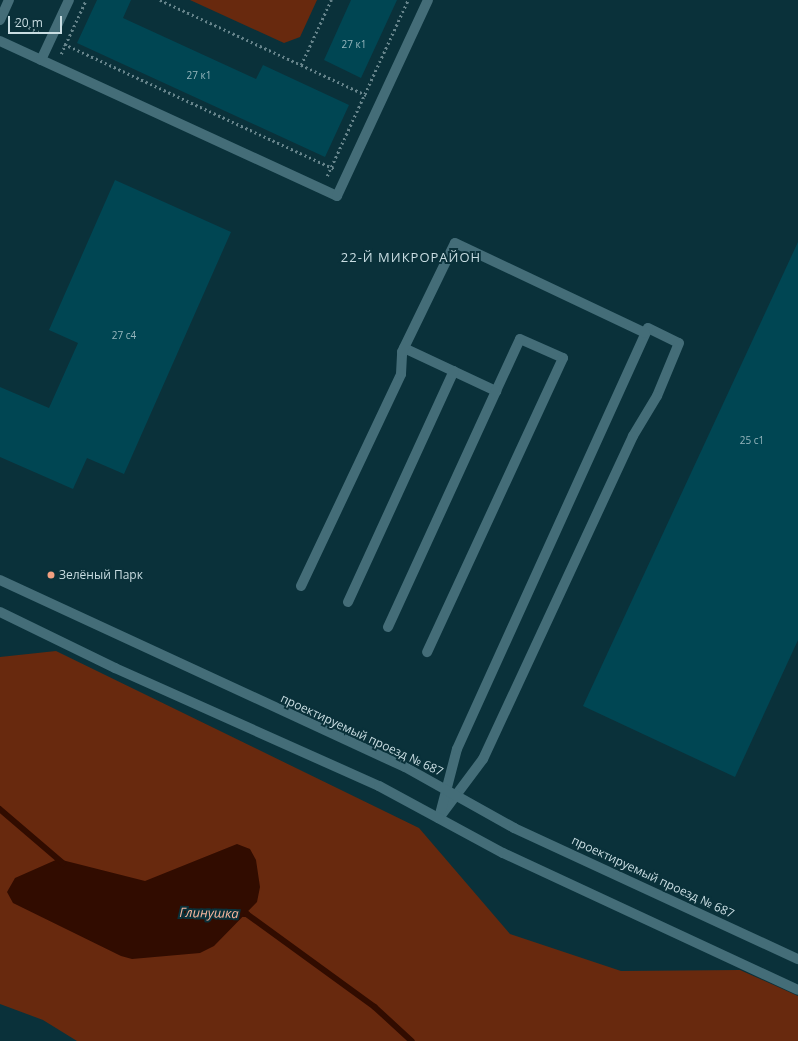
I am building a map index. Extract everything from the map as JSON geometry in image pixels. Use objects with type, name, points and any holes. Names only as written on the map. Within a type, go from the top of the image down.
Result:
[{"type":"street","points":[[1,18],[9,0]]},
{"type":"street","points":[[41,60],[69,0]]},
{"type":"street","points":[[0,41],[337,196],[428,0]]},
{"type":"street","points":[[301,586],[401,374],[404,348],[455,242],[645,333]]},
{"type":"street","points":[[648,328],[679,343],[483,759],[439,818],[457,749],[648,328]]},
{"type":"street","points":[[388,627],[520,339],[563,358],[427,652]]},
{"type":"street","points":[[404,348],[496,391]]},
{"type":"street","points":[[348,602],[454,371]]},
{"type":"street","name":"проектируемый проезд № 687","points":[[0,580],[405,767],[514,828],[798,959]]},
{"type":"street","points":[[0,612],[115,668],[379,786],[503,852],[798,990]]},
{"type":"path","points":[[56,67],[86,0]]},
{"type":"path","points":[[160,0],[381,102]]},
{"type":"path","points":[[301,65],[331,0]]},
{"type":"path","points":[[321,189],[408,0]]},
{"type":"path","points":[[1,18],[66,44],[347,174]]},
{"type":"shaded area","points":[[190,0],[317,0],[300,37],[284,43]]},
{"type":"shaded area","points":[[56,651],[419,828],[510,934],[621,971],[740,970],[798,996],[798,1041],[77,1041],[43,1020],[0,1004],[0,657]]},
{"type":"water","points":[[237,844],[250,849],[256,860],[260,887],[257,902],[214,946],[200,953],[132,959],[121,956],[13,903],[7,892],[15,878],[58,859],[145,881]]},
{"type":"building","points":[[97,0],[131,0],[123,18],[256,79],[263,65],[349,105],[325,157],[77,43]]},
{"type":"building","points":[[351,0],[397,0],[361,78],[324,60]]},
{"type":"building","points":[[115,180],[231,232],[124,474],[87,458],[73,489],[0,457],[0,387],[49,408],[78,343],[49,330]]},
{"type":"building","points":[[798,242],[798,640],[735,777],[583,706]]},
{"type":"waterway","name":"Глинушка","points":[[0,809],[63,863]]},
{"type":"waterway","name":"Глинушка","points":[[242,914],[247,914],[375,1007],[412,1041]]},
{"type":"place","name":"Зелёный Парк","points":[[51,575]]},
{"type":"district","name":"22-Й МИКРОРАЙОН","points":[[411,257]]}]
